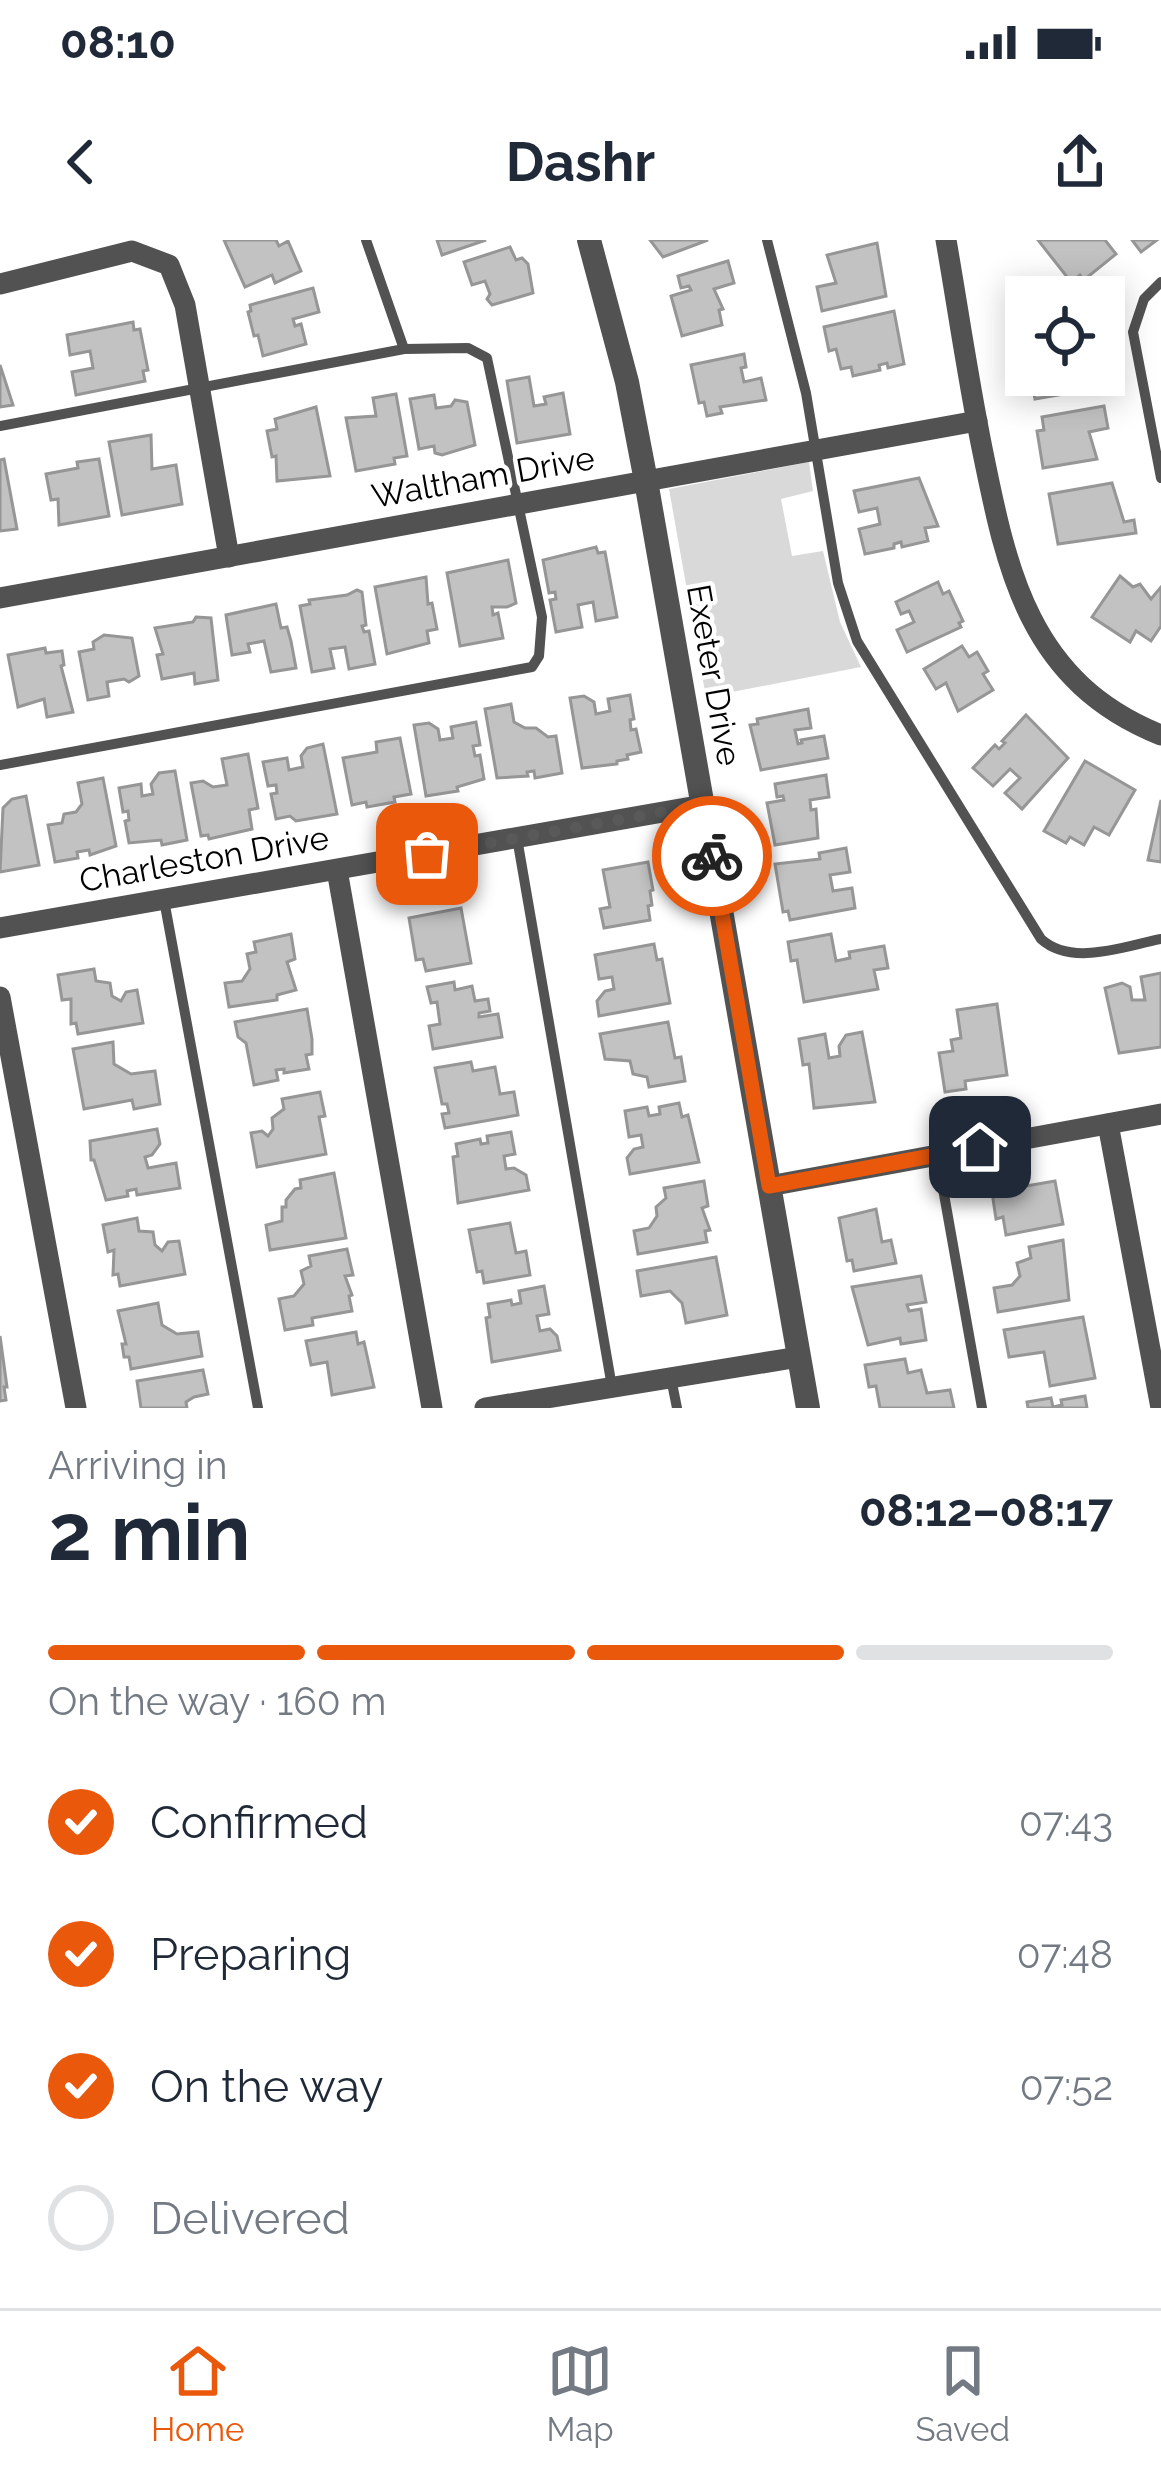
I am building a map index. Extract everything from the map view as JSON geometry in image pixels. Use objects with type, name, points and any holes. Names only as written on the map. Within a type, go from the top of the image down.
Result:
[{"type":"street","name":"Exeter Drive","points":[[589,240],[627,382],[646,481],[808,1408]]},
{"type":"street","points":[[946,240],[1002,548],[1029,616],[1049,648],[1090,695],[1161,734]]},
{"type":"street","points":[[0,284],[132,251],[169,265],[185,305],[229,556]]},
{"type":"street","name":"Waltham Drive","points":[[0,598],[977,422]]},
{"type":"street","name":"Charleston Drive","points":[[0,928],[703,805]]},
{"type":"street","points":[[337,870],[432,1408]]},
{"type":"street","points":[[0,997],[76,1408]]},
{"type":"street","points":[[769,1186],[1161,1114]]},
{"type":"street","points":[[1108,1124],[1161,1408]]},
{"type":"street","points":[[485,1408],[800,1357]]},
{"type":"lane","points":[[366,240],[404,349]]},
{"type":"lane","points":[[767,240],[801,372],[838,584],[856,641],[1028,922],[1052,949],[1070,954],[1161,940]]},
{"type":"lane","points":[[1161,282],[1144,298],[1133,332],[1161,478]]},
{"type":"lane","points":[[0,426],[404,349],[468,348],[487,358],[542,617],[539,656],[532,667],[2,765],[0,746]]},
{"type":"lane","points":[[517,838],[612,1387]]},
{"type":"lane","points":[[164,900],[258,1408]]},
{"type":"lane","points":[[937,1155],[982,1408]]},
{"type":"lane","points":[[671,1378],[677,1408]]},
{"type":"shaded area","points":[[809,462],[813,491],[781,499],[792,556],[823,551],[840,622],[861,667],[706,697],[669,489]]},
{"type":"building","points":[[224,240],[276,240],[279,246],[288,241],[301,271],[275,283],[272,275],[245,287]]},
{"type":"building","points":[[437,240],[486,240],[442,255]]},
{"type":"building","points":[[650,240],[708,240],[663,257]]},
{"type":"building","points":[[1038,240],[1105,240],[1116,254],[1089,276],[1066,276]]},
{"type":"building","points":[[1132,240],[1157,240],[1141,252]]},
{"type":"building","points":[[877,243],[886,296],[822,311],[817,287],[836,283],[827,255]]},
{"type":"building","points":[[510,247],[516,260],[522,258],[528,264],[533,293],[492,305],[485,281],[472,285],[464,262]]},
{"type":"building","points":[[728,261],[734,283],[714,289],[723,309],[719,310],[722,325],[682,336],[671,296],[691,290],[681,288],[678,276]]},
{"type":"building","points":[[313,288],[319,312],[293,319],[295,326],[301,324],[306,344],[263,356],[258,335],[254,336],[250,305]]},
{"type":"building","points":[[894,311],[904,364],[888,368],[887,363],[879,365],[880,370],[853,376],[851,367],[841,369],[836,349],[829,351],[824,327]]},
{"type":"building","points":[[133,322],[134,330],[140,329],[148,370],[143,371],[145,381],[76,395],[72,372],[93,368],[90,351],[70,355],[67,335]]},
{"type":"building","points":[[744,354],[744,382],[761,378],[766,400],[720,407],[722,413],[707,416],[704,402],[699,403],[691,365]]},
{"type":"building","points":[[0,365],[13,405],[0,407]]},
{"type":"building","points":[[529,377],[534,406],[546,404],[544,397],[563,393],[570,434],[517,443],[507,381]]},
{"type":"building","points":[[396,394],[407,456],[394,458],[395,464],[356,471],[346,418],[376,416],[373,398]]},
{"type":"building","points":[[434,395],[436,408],[451,406],[455,400],[467,402],[475,445],[442,455],[435,453],[434,446],[419,449],[410,399]]},
{"type":"building","points":[[1104,406],[1108,428],[1089,432],[1097,459],[1043,468],[1037,431],[1044,430],[1042,417]]},
{"type":"building","points":[[316,407],[330,476],[277,481],[276,456],[272,457],[267,431],[277,429],[275,419]]},
{"type":"building","points":[[151,435],[152,469],[176,465],[182,504],[122,515],[109,442]]},
{"type":"building","points":[[4,459],[17,529],[0,531],[0,460]]},
{"type":"building","points":[[99,459],[109,516],[59,525],[58,499],[51,500],[46,474]]},
{"type":"building","points":[[919,478],[938,526],[925,528],[928,541],[902,547],[901,542],[865,554],[859,529],[880,524],[877,508],[859,512],[854,491]]},
{"type":"building","points":[[1112,483],[1124,522],[1134,520],[1136,533],[1058,544],[1049,494]]},
{"type":"building","points":[[596,547],[598,553],[605,552],[617,617],[596,621],[593,602],[578,605],[582,627],[556,632],[550,600],[556,599],[555,592],[549,593],[543,560]]},
{"type":"building","points":[[508,560],[516,603],[492,607],[493,615],[498,613],[503,638],[460,646],[447,573]]},
{"type":"building","points":[[1120,576],[1133,587],[1140,584],[1151,599],[1161,587],[1161,626],[1151,641],[1136,631],[1130,642],[1092,617]]},
{"type":"building","points":[[426,577],[428,604],[432,603],[437,629],[427,631],[429,643],[387,654],[375,587]]},
{"type":"building","points":[[938,582],[943,594],[949,591],[963,621],[961,627],[907,652],[897,630],[914,622],[909,611],[901,614],[896,602]]},
{"type":"building","points":[[362,592],[366,625],[362,626],[364,632],[369,631],[375,664],[349,669],[345,647],[330,649],[334,668],[312,672],[300,606]]},
{"type":"building","points":[[276,604],[281,628],[287,627],[296,668],[271,672],[264,641],[248,644],[250,652],[232,655],[226,615]]},
{"type":"building","points":[[196,617],[211,618],[218,680],[195,684],[194,673],[162,679],[157,655],[163,654],[155,628],[193,622]]},
{"type":"building","points":[[104,635],[132,638],[139,676],[129,682],[107,682],[109,696],[88,700],[79,652],[94,649],[93,642]]},
{"type":"building","points":[[962,646],[969,657],[977,652],[993,690],[958,711],[946,683],[936,689],[924,669]]},
{"type":"building","points":[[45,648],[46,653],[62,651],[61,666],[73,712],[47,717],[44,699],[18,707],[8,655]]},
{"type":"building","points":[[630,695],[631,730],[636,729],[641,752],[617,764],[582,768],[570,698],[584,696],[594,702],[596,714],[610,711],[608,699]]},
{"type":"building","points":[[511,704],[514,722],[556,736],[562,773],[535,778],[534,771],[527,772],[528,776],[497,778],[485,709]]},
{"type":"building","points":[[808,709],[811,728],[795,730],[798,744],[824,736],[828,758],[761,770],[750,725],[758,724],[757,719]]},
{"type":"building","points":[[1026,715],[1068,758],[1022,809],[1005,793],[1020,778],[1010,769],[993,786],[973,768],[995,745],[999,749],[1005,743],[1002,741]]},
{"type":"building","points":[[476,722],[480,745],[473,746],[475,756],[480,755],[484,779],[457,787],[458,791],[426,796],[414,725],[429,723],[438,729],[440,740],[453,738],[451,727]]},
{"type":"building","points":[[400,738],[411,794],[394,797],[395,802],[352,805],[343,758],[377,752],[376,742]]},
{"type":"building","points":[[323,744],[337,814],[296,821],[290,816],[276,819],[271,794],[277,793],[276,785],[268,786],[263,762],[287,758],[289,770],[303,767],[301,756],[307,748]]},
{"type":"building","points":[[248,754],[258,808],[249,810],[252,829],[209,839],[201,836],[191,783],[227,785],[222,759]]},
{"type":"building","points":[[1085,761],[1135,790],[1109,835],[1094,827],[1084,845],[1070,837],[1066,843],[1044,831]]},
{"type":"building","points":[[175,771],[187,840],[162,845],[161,840],[129,843],[128,811],[123,812],[119,788],[141,784],[142,796],[153,794],[151,784],[159,773]]},
{"type":"building","points":[[826,775],[829,797],[810,800],[811,810],[816,809],[818,838],[775,845],[767,803],[784,800],[777,797],[775,784]]},
{"type":"building","points":[[103,778],[116,846],[90,855],[89,850],[77,852],[78,858],[55,862],[48,825],[62,823],[64,814],[76,812],[82,804],[78,783]]},
{"type":"building","points":[[26,796],[39,865],[0,872],[3,808],[12,799]]},
{"type":"building","points":[[1161,800],[1161,862],[1148,860]]},
{"type":"building","points":[[846,848],[850,872],[830,875],[833,891],[852,888],[855,908],[790,920],[788,911],[783,912],[775,864],[820,859],[819,853]]},
{"type":"building","points":[[648,862],[653,890],[650,920],[604,928],[600,909],[610,907],[603,870]]},
{"type":"building","points":[[461,908],[471,963],[426,971],[423,959],[416,960],[409,918]]},
{"type":"building","points":[[291,934],[295,959],[287,962],[296,990],[277,995],[277,1000],[229,1007],[225,983],[242,981],[250,969],[247,954],[256,952],[254,942]]},
{"type":"building","points":[[831,934],[836,961],[850,958],[849,952],[884,946],[888,968],[874,970],[878,989],[804,1002],[797,960],[791,961],[788,942]]},
{"type":"building","points":[[654,944],[657,960],[662,959],[670,1003],[599,1016],[597,1001],[614,989],[612,977],[599,979],[595,955]]},
{"type":"building","points":[[94,969],[96,981],[110,983],[112,996],[121,1001],[126,992],[137,990],[143,1023],[78,1034],[76,1023],[71,1024],[71,999],[62,1000],[58,975]]},
{"type":"building","points":[[1161,973],[1161,1047],[1119,1053],[1105,988],[1122,983],[1130,987],[1132,1000],[1145,1000],[1141,977]]},
{"type":"building","points":[[454,982],[455,990],[472,986],[475,1001],[488,999],[490,1011],[479,1017],[498,1014],[502,1037],[433,1049],[429,1026],[440,1024],[437,1002],[431,1003],[427,987]]},
{"type":"building","points":[[997,1004],[1007,1075],[965,1081],[966,1089],[945,1092],[939,1053],[953,1051],[951,1040],[961,1038],[957,1010]]},
{"type":"building","points":[[307,1009],[312,1039],[312,1054],[306,1055],[309,1069],[276,1070],[278,1080],[254,1085],[246,1043],[238,1037],[235,1022]]},
{"type":"building","points":[[668,1022],[685,1081],[649,1087],[647,1077],[633,1074],[630,1061],[605,1059],[600,1034]]},
{"type":"building","points":[[862,1032],[875,1102],[814,1108],[809,1064],[803,1065],[799,1039],[825,1034],[829,1058],[840,1056],[839,1046],[846,1035]]},
{"type":"building","points":[[113,1042],[114,1064],[131,1074],[155,1071],[160,1104],[134,1109],[132,1100],[84,1109],[73,1049]]},
{"type":"building","points":[[471,1062],[473,1071],[495,1067],[500,1094],[514,1092],[518,1115],[445,1128],[442,1114],[449,1113],[447,1104],[442,1104],[435,1068]]},
{"type":"building","points":[[320,1092],[326,1154],[257,1167],[251,1133],[262,1131],[268,1136],[272,1118],[284,1109],[282,1099]]},
{"type":"building","points":[[679,1103],[682,1117],[688,1115],[699,1162],[630,1174],[627,1158],[643,1147],[641,1135],[629,1137],[625,1111],[647,1107],[649,1116],[660,1114],[659,1107]]},
{"type":"building","points":[[157,1129],[160,1144],[145,1157],[148,1168],[176,1163],[180,1188],[137,1195],[136,1189],[127,1191],[128,1196],[106,1200],[91,1160],[90,1141]]},
{"type":"building","points":[[511,1132],[515,1154],[504,1156],[506,1169],[526,1175],[529,1190],[458,1203],[456,1144],[480,1139],[481,1144],[488,1143],[487,1136]]},
{"type":"building","points":[[334,1173],[346,1238],[270,1250],[266,1225],[282,1221],[282,1207],[301,1188],[300,1180]]},
{"type":"building","points":[[704,1181],[707,1242],[638,1254],[634,1231],[649,1228],[657,1216],[656,1207],[666,1198],[664,1188]]},
{"type":"building","points":[[1055,1181],[1063,1224],[1006,1235],[1003,1217],[996,1219],[992,1192]]},
{"type":"building","points":[[876,1209],[882,1242],[891,1240],[896,1263],[854,1271],[852,1260],[847,1261],[839,1218]]},
{"type":"building","points":[[137,1218],[139,1231],[153,1232],[155,1245],[162,1251],[168,1242],[179,1241],[185,1274],[120,1286],[118,1274],[113,1275],[114,1250],[108,1252],[103,1225]]},
{"type":"building","points":[[510,1223],[516,1253],[526,1251],[530,1275],[484,1283],[482,1271],[477,1272],[469,1230]]},
{"type":"building","points":[[1063,1240],[1069,1300],[998,1312],[994,1288],[1012,1285],[1020,1276],[1017,1263],[1031,1258],[1029,1247]]},
{"type":"building","points":[[347,1249],[353,1275],[345,1276],[352,1311],[312,1318],[313,1325],[285,1330],[279,1299],[294,1296],[304,1284],[301,1271],[311,1266],[309,1256]]},
{"type":"building","points":[[716,1257],[727,1315],[686,1323],[682,1303],[670,1291],[641,1296],[637,1271]]},
{"type":"building","points":[[921,1276],[926,1302],[907,1305],[909,1311],[921,1309],[926,1340],[901,1344],[900,1338],[868,1345],[852,1287]]},
{"type":"building","points":[[544,1286],[549,1314],[537,1316],[540,1331],[550,1329],[560,1350],[492,1362],[488,1304],[521,1303],[519,1291]]},
{"type":"building","points":[[158,1303],[162,1325],[177,1334],[198,1332],[202,1356],[131,1369],[129,1357],[124,1357],[122,1344],[126,1344],[118,1311]]},
{"type":"building","points":[[1083,1317],[1095,1378],[1050,1386],[1044,1352],[1009,1357],[1004,1330]]},
{"type":"building","points":[[356,1332],[358,1344],[364,1342],[374,1387],[332,1395],[327,1362],[311,1365],[306,1341]]},
{"type":"building","points":[[0,1336],[7,1387],[6,1400],[0,1401]]},
{"type":"building","points":[[905,1359],[908,1373],[921,1370],[927,1393],[950,1390],[954,1408],[880,1408],[865,1365]]},
{"type":"building","points":[[203,1370],[208,1394],[186,1402],[187,1408],[141,1408],[137,1381]]},
{"type":"building","points":[[1085,1396],[1087,1408],[1028,1408],[1027,1402],[1051,1398],[1053,1407],[1062,1405],[1061,1400]]},
{"type":"way so far","points":[[427,854],[703,805],[712,856]]},
{"type":"route","points":[[712,856],[769,1186],[980,1147]]}]
